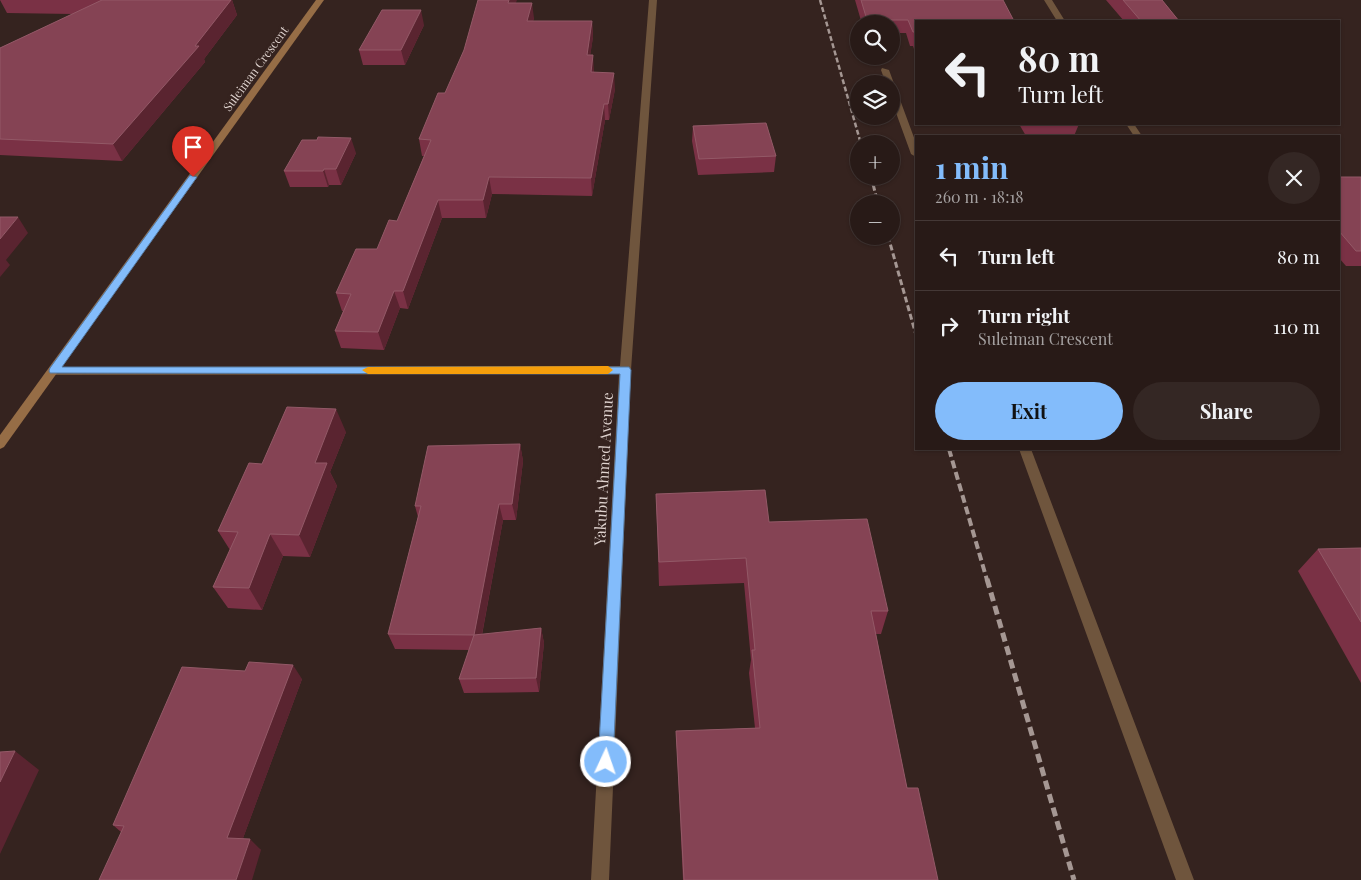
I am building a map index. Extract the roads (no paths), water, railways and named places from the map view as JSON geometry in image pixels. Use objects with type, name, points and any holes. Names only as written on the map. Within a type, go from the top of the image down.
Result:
[{"type":"street","name":"Suleiman Crescent","points":[[0,444],[320,0]]},
{"type":"street","name":"Yakubu Ahmed Avenue","points":[[600,880],[626,370],[653,0]]},
{"type":"street","points":[[1048,0],[1060,20]]},
{"type":"street","points":[[885,70],[887,75]]},
{"type":"street","points":[[900,110],[915,151]]},
{"type":"street","points":[[54,371],[626,370]]},
{"type":"street","points":[[1025,450],[1185,880]]},
{"type":"railway","points":[[820,0],[858,135]]},
{"type":"railway","points":[[873,185],[876,195]]},
{"type":"railway","points":[[891,245],[915,331]]},
{"type":"railway","points":[[949,450],[987,580]]},
{"type":"railway","points":[[987,579],[1074,880]]}]
